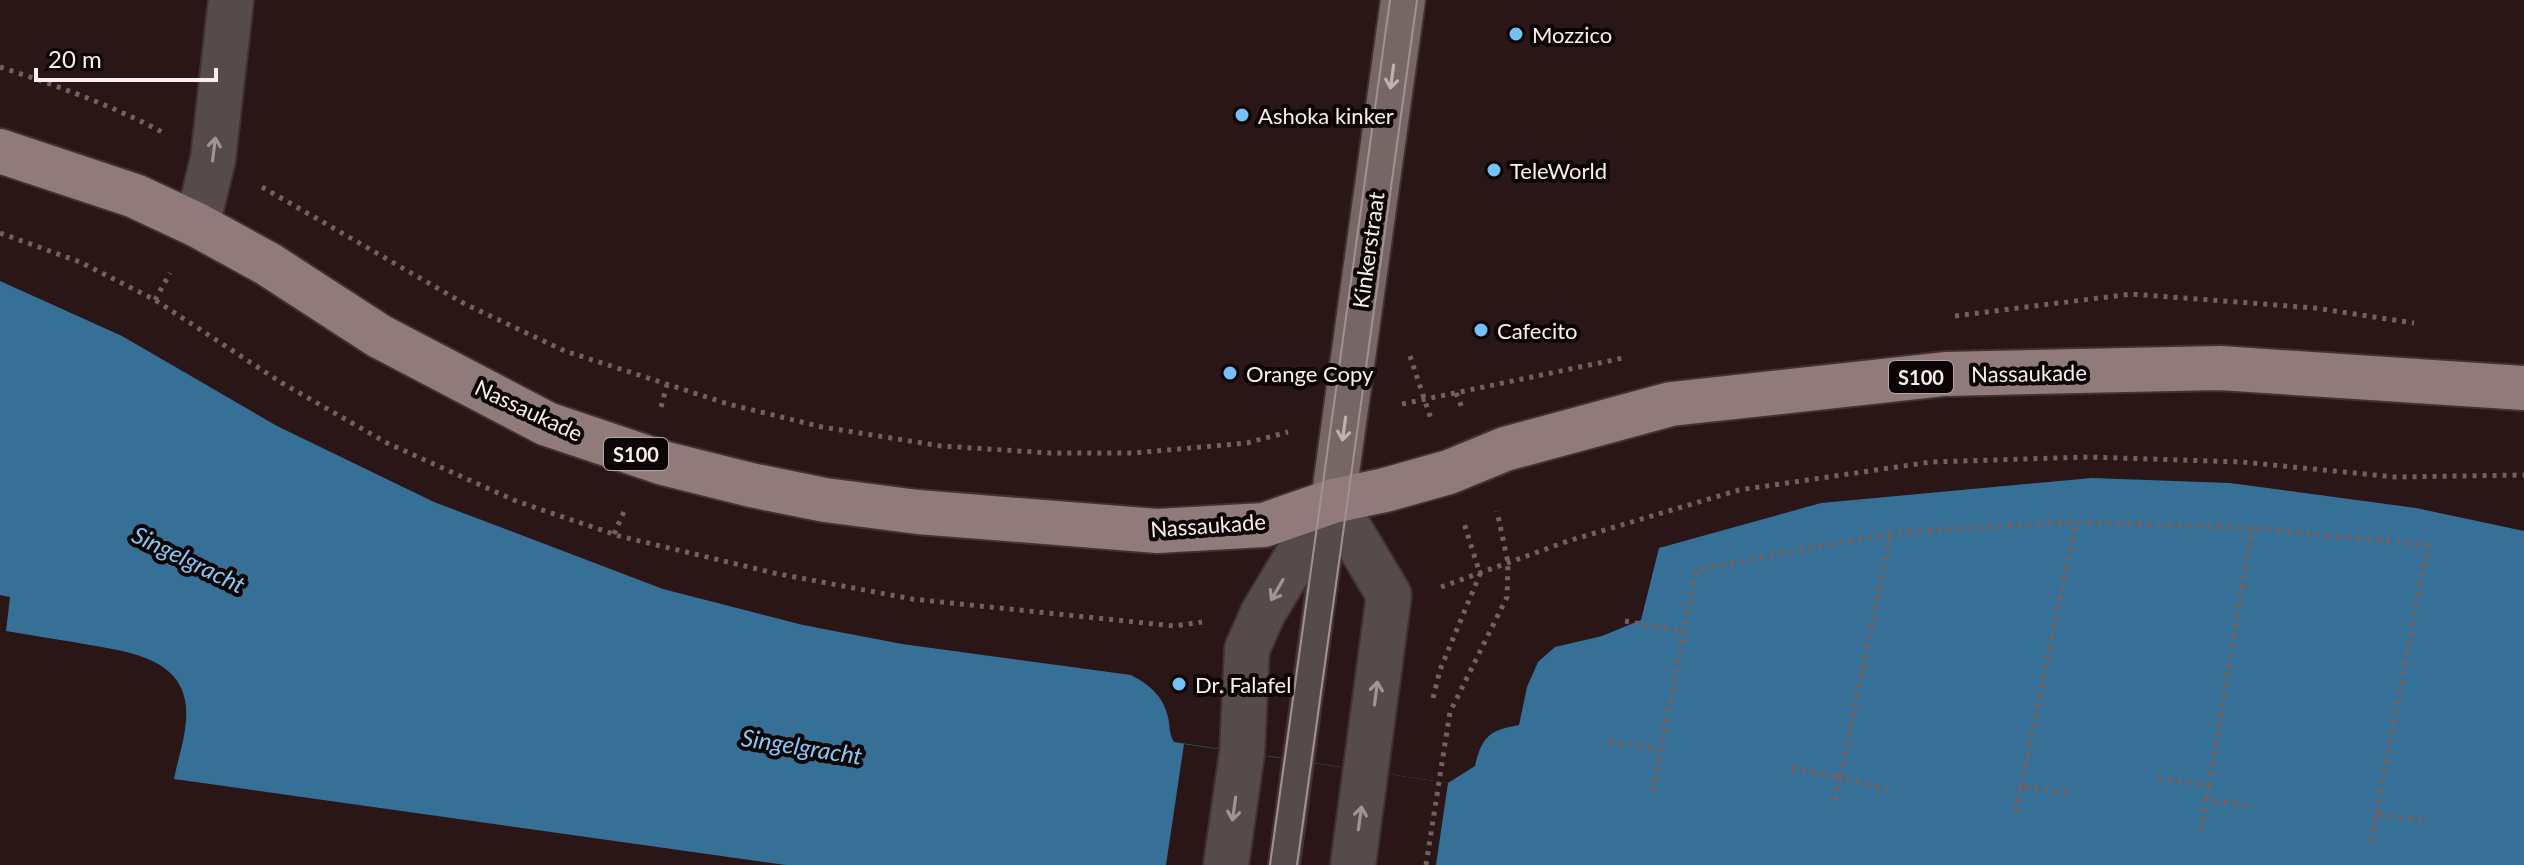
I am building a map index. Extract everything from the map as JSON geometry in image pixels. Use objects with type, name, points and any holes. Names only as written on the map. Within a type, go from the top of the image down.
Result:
[{"type":"main road","name":"Nassaukade","points":[[0,151],[135,196],[197,225],[268,264],[379,336],[547,424],[663,463],[751,485],[825,500],[918,512],[1157,531],[1264,525],[1333,501],[1449,472],[1505,449],[1671,404],[1945,374],[2220,368],[2524,388]]},
{"type":"street","points":[[197,225],[213,159],[231,0]]},
{"type":"street","name":"Kinkerstraat","points":[[1226,865],[1242,753],[1247,649],[1263,613],[1333,501],[1403,0]]},
{"type":"street","points":[[1333,501],[1389,595],[1353,865]]},
{"type":"lane","name":"Kinkerstraat","points":[[1284,865],[1333,501]]},
{"type":"path","points":[[0,67],[137,119],[213,159],[465,304],[565,351],[728,404],[822,427],[941,446],[1050,453],[1134,453],[1247,443],[1346,417]]},
{"type":"path","points":[[1389,595],[1440,587],[1568,541],[1739,490],[1931,462],[2088,457],[2242,462],[2395,477],[2524,475]]},
{"type":"path","points":[[2016,812],[2076,522]]},
{"type":"path","points":[[1653,791],[1696,570],[1891,533],[2076,522],[2252,528],[2428,545],[2371,841]]},
{"type":"path","points":[[2200,831],[2252,528]]},
{"type":"path","points":[[1835,800],[1891,533]]},
{"type":"path","points":[[1426,865],[1450,712],[1507,597],[1508,563]]},
{"type":"path","points":[[1625,621],[1684,632]]},
{"type":"path","points":[[1609,741],[1661,749]]},
{"type":"path","points":[[1792,768],[1889,790]]},
{"type":"path","points":[[2158,778],[2209,786]]},
{"type":"path","points":[[2021,786],[2070,793]]},
{"type":"path","points":[[2206,799],[2254,807]]},
{"type":"path","points":[[2376,814],[2425,821]]},
{"type":"water","name":"Singelgracht","points":[[0,281],[122,336],[277,426],[434,502],[663,589],[803,625],[902,644],[1131,675],[1159,697],[1166,710],[1174,742],[1448,783],[1475,766],[1484,741],[1489,736],[1501,729],[1519,725],[1527,687],[1538,662],[1555,647],[1602,636],[1641,620],[1659,548],[1821,503],[2092,478],[2230,483],[2416,508],[2524,531],[2524,865],[786,865],[174,779],[186,710],[180,685],[170,673],[157,664],[126,652],[6,631],[10,597],[0,595]]},
{"type":"pier","points":[[1184,744],[1448,783],[1436,865],[1166,865]]},
{"type":"tram line","points":[[1270,865],[1390,0]]},
{"type":"tram line","points":[[1297,865],[1417,0]]},
{"type":"place","name":"Mozzico","points":[[1516,34]]},
{"type":"place","name":"Ashoka kinker","points":[[1242,115]]},
{"type":"place","name":"TeleWorld","points":[[1494,170]]},
{"type":"place","name":"Cafecito","points":[[1481,330]]},
{"type":"place","name":"Orange Copy","points":[[1230,373]]},
{"type":"place","name":"Dr. Falafel","points":[[1179,684]]}]
